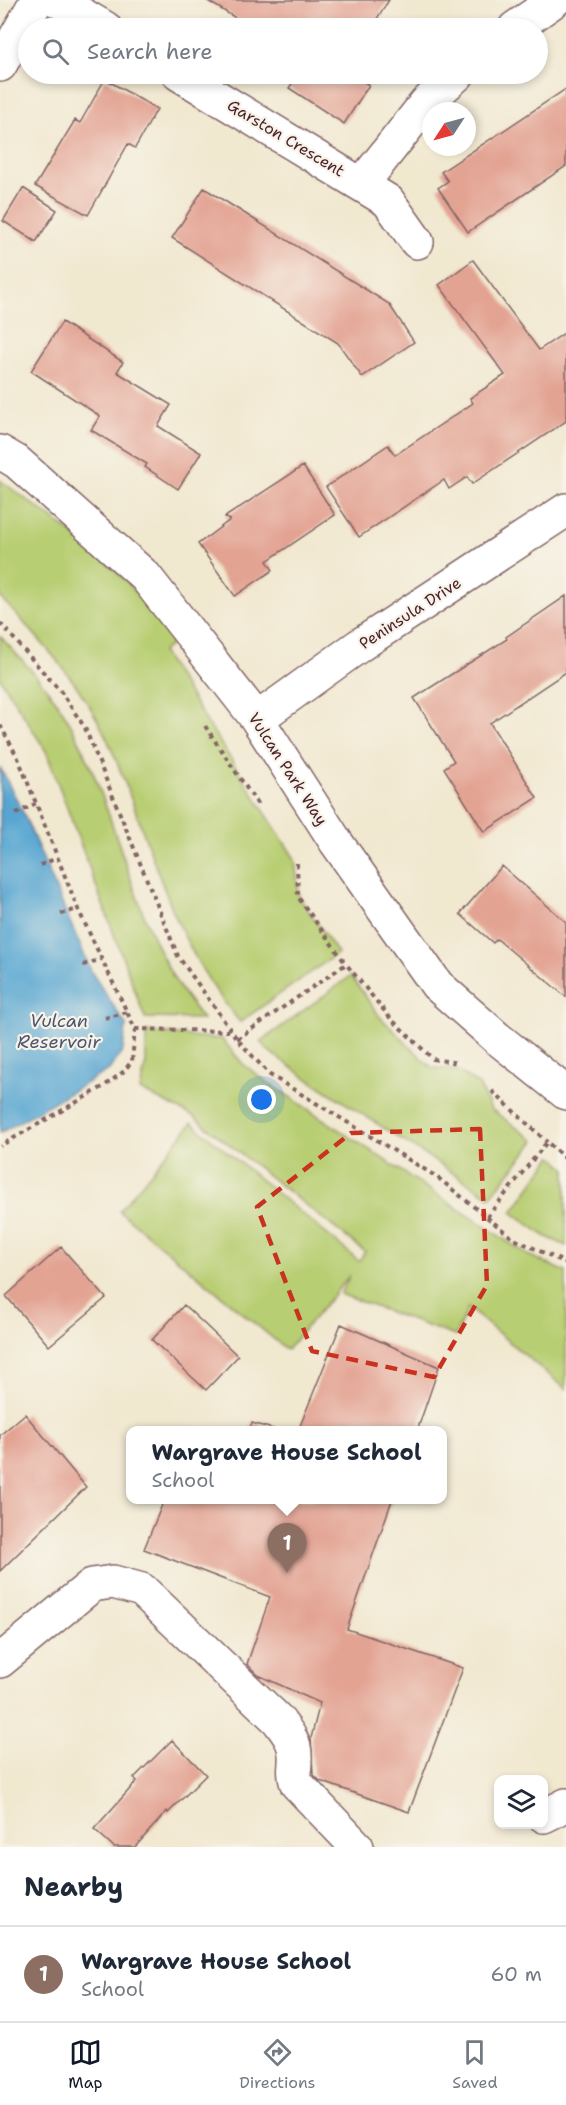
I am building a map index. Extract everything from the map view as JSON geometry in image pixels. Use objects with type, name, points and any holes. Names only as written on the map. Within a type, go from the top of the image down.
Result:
[{"type":"street","points":[[27,18],[38,0]]},
{"type":"street","points":[[57,0],[88,18]]},
{"type":"street","points":[[529,18],[555,0]]},
{"type":"street","points":[[0,65],[18,34]]},
{"type":"street","name":"Garston Crescent","points":[[197,84],[388,201],[417,242]]},
{"type":"street","name":"Garston Crescent","points":[[362,184],[426,103],[447,84]]},
{"type":"street","name":"Vulcan Park Way","points":[[0,452],[17,462],[145,576],[257,719],[343,852],[437,985],[497,1038],[566,1093]]},
{"type":"street","name":"Peninsula Drive","points":[[257,719],[360,645],[566,510]]},
{"type":"street","points":[[0,1661],[92,1585],[113,1582],[142,1590],[278,1720],[291,1736],[295,1755],[292,1772],[297,1784],[357,1847]]},
{"type":"street","points":[[548,1814],[566,1805]]},
{"type":"path","points":[[0,623],[61,693],[86,728],[178,956],[237,1039],[270,1075],[437,1178],[514,1239],[566,1263]]},
{"type":"path","points":[[198,717],[264,814]]},
{"type":"path","points":[[0,725],[18,758],[78,909],[135,1029],[132,1061],[123,1072],[103,1087],[0,1146]]},
{"type":"path","points":[[16,814],[36,803]]},
{"type":"path","points":[[291,854],[297,863],[298,897],[346,964],[391,1019],[433,1059],[466,1064]]},
{"type":"path","points":[[40,865],[57,858]]},
{"type":"path","points":[[61,914],[78,909]]},
{"type":"path","points":[[83,965],[102,959]]},
{"type":"path","points":[[237,1039],[346,964]]},
{"type":"path","points":[[105,1018],[127,1012]]},
{"type":"path","points":[[135,1029],[230,1031]]},
{"type":"path","points":[[486,1081],[495,1097],[566,1159]]},
{"type":"path","points":[[487,1217],[547,1142]]},
{"type":"highlighted area","points":[[480,1129],[487,1285],[434,1377],[312,1351],[257,1207],[351,1133]]},
{"type":"green space","points":[[0,480],[65,528],[112,567],[151,611],[173,643],[162,652],[295,859],[299,897],[338,953],[240,1022],[215,989],[177,921],[123,776],[86,699],[60,664],[0,597]]},
{"type":"green space","points":[[0,636],[50,692],[81,745],[96,779],[144,916],[159,950],[176,982],[203,1019],[145,1018],[46,751],[0,678]]},
{"type":"green space","points":[[351,976],[380,1017],[431,1067],[458,1071],[479,1085],[491,1109],[535,1141],[490,1197],[308,1079],[270,1052],[260,1042]]},
{"type":"green space","points":[[146,1032],[222,1039],[243,1064],[264,1080],[528,1255],[566,1272],[566,1389],[468,1308],[455,1336],[340,1294],[350,1275],[287,1350],[119,1211],[192,1123],[359,1261],[365,1252],[193,1116],[140,1090],[146,1063]]},
{"type":"green space","points":[[552,1156],[566,1169],[566,1246],[545,1236],[512,1212]]},
{"type":"water","name":"Vulcan Reservoir","points":[[0,767],[23,812],[92,973],[126,1025],[123,1051],[109,1070],[0,1133]]},
{"type":"building","points":[[206,0],[389,0],[377,18],[236,18]]},
{"type":"building","points":[[102,84],[114,84],[157,109],[135,148],[128,144],[88,215],[35,186],[75,120],[80,123]]},
{"type":"building","points":[[292,84],[369,85],[344,124],[289,88]]},
{"type":"building","points":[[566,89],[566,166],[468,232],[438,188],[448,181],[441,172],[465,156],[476,156],[476,149]]},
{"type":"building","points":[[23,188],[57,210],[36,242],[3,221]]},
{"type":"building","points":[[204,188],[389,304],[414,342],[362,377],[338,343],[172,238]]},
{"type":"building","points":[[473,260],[539,350],[566,332],[566,421],[472,484],[467,477],[449,489],[444,480],[359,537],[326,487],[388,445],[395,455],[473,403],[470,398],[505,375],[439,285]]},
{"type":"building","points":[[62,322],[123,362],[117,372],[171,405],[158,426],[201,453],[178,489],[145,467],[147,464],[91,430],[100,416],[31,371]]},
{"type":"building","points":[[303,466],[335,515],[267,561],[273,570],[235,596],[198,544],[230,520],[225,517]]},
{"type":"building","points":[[566,596],[566,672],[490,723],[537,798],[484,832],[444,768],[454,761],[414,698],[507,639],[506,637]]},
{"type":"building","points":[[502,866],[566,922],[566,997],[497,939],[493,943],[460,914]]},
{"type":"building","points":[[61,1247],[106,1298],[49,1346],[6,1296]]},
{"type":"building","points":[[184,1305],[238,1356],[206,1390],[152,1340]]},
{"type":"building","points":[[341,1324],[439,1367],[419,1426],[300,1426]]},
{"type":"building","points":[[25,1414],[86,1487],[0,1571],[0,1435]]},
{"type":"building","points":[[162,1504],[391,1504],[347,1629],[463,1668],[409,1812],[320,1781],[313,1774],[311,1738],[320,1703],[258,1675],[247,1664],[270,1597],[144,1549]]},
{"type":"building","points":[[172,1740],[206,1775],[168,1813],[167,1811],[135,1847],[114,1847],[94,1829],[137,1781],[134,1778]]},
{"type":"place","name":"Wargrave House School","points":[[287,1573]]}]
